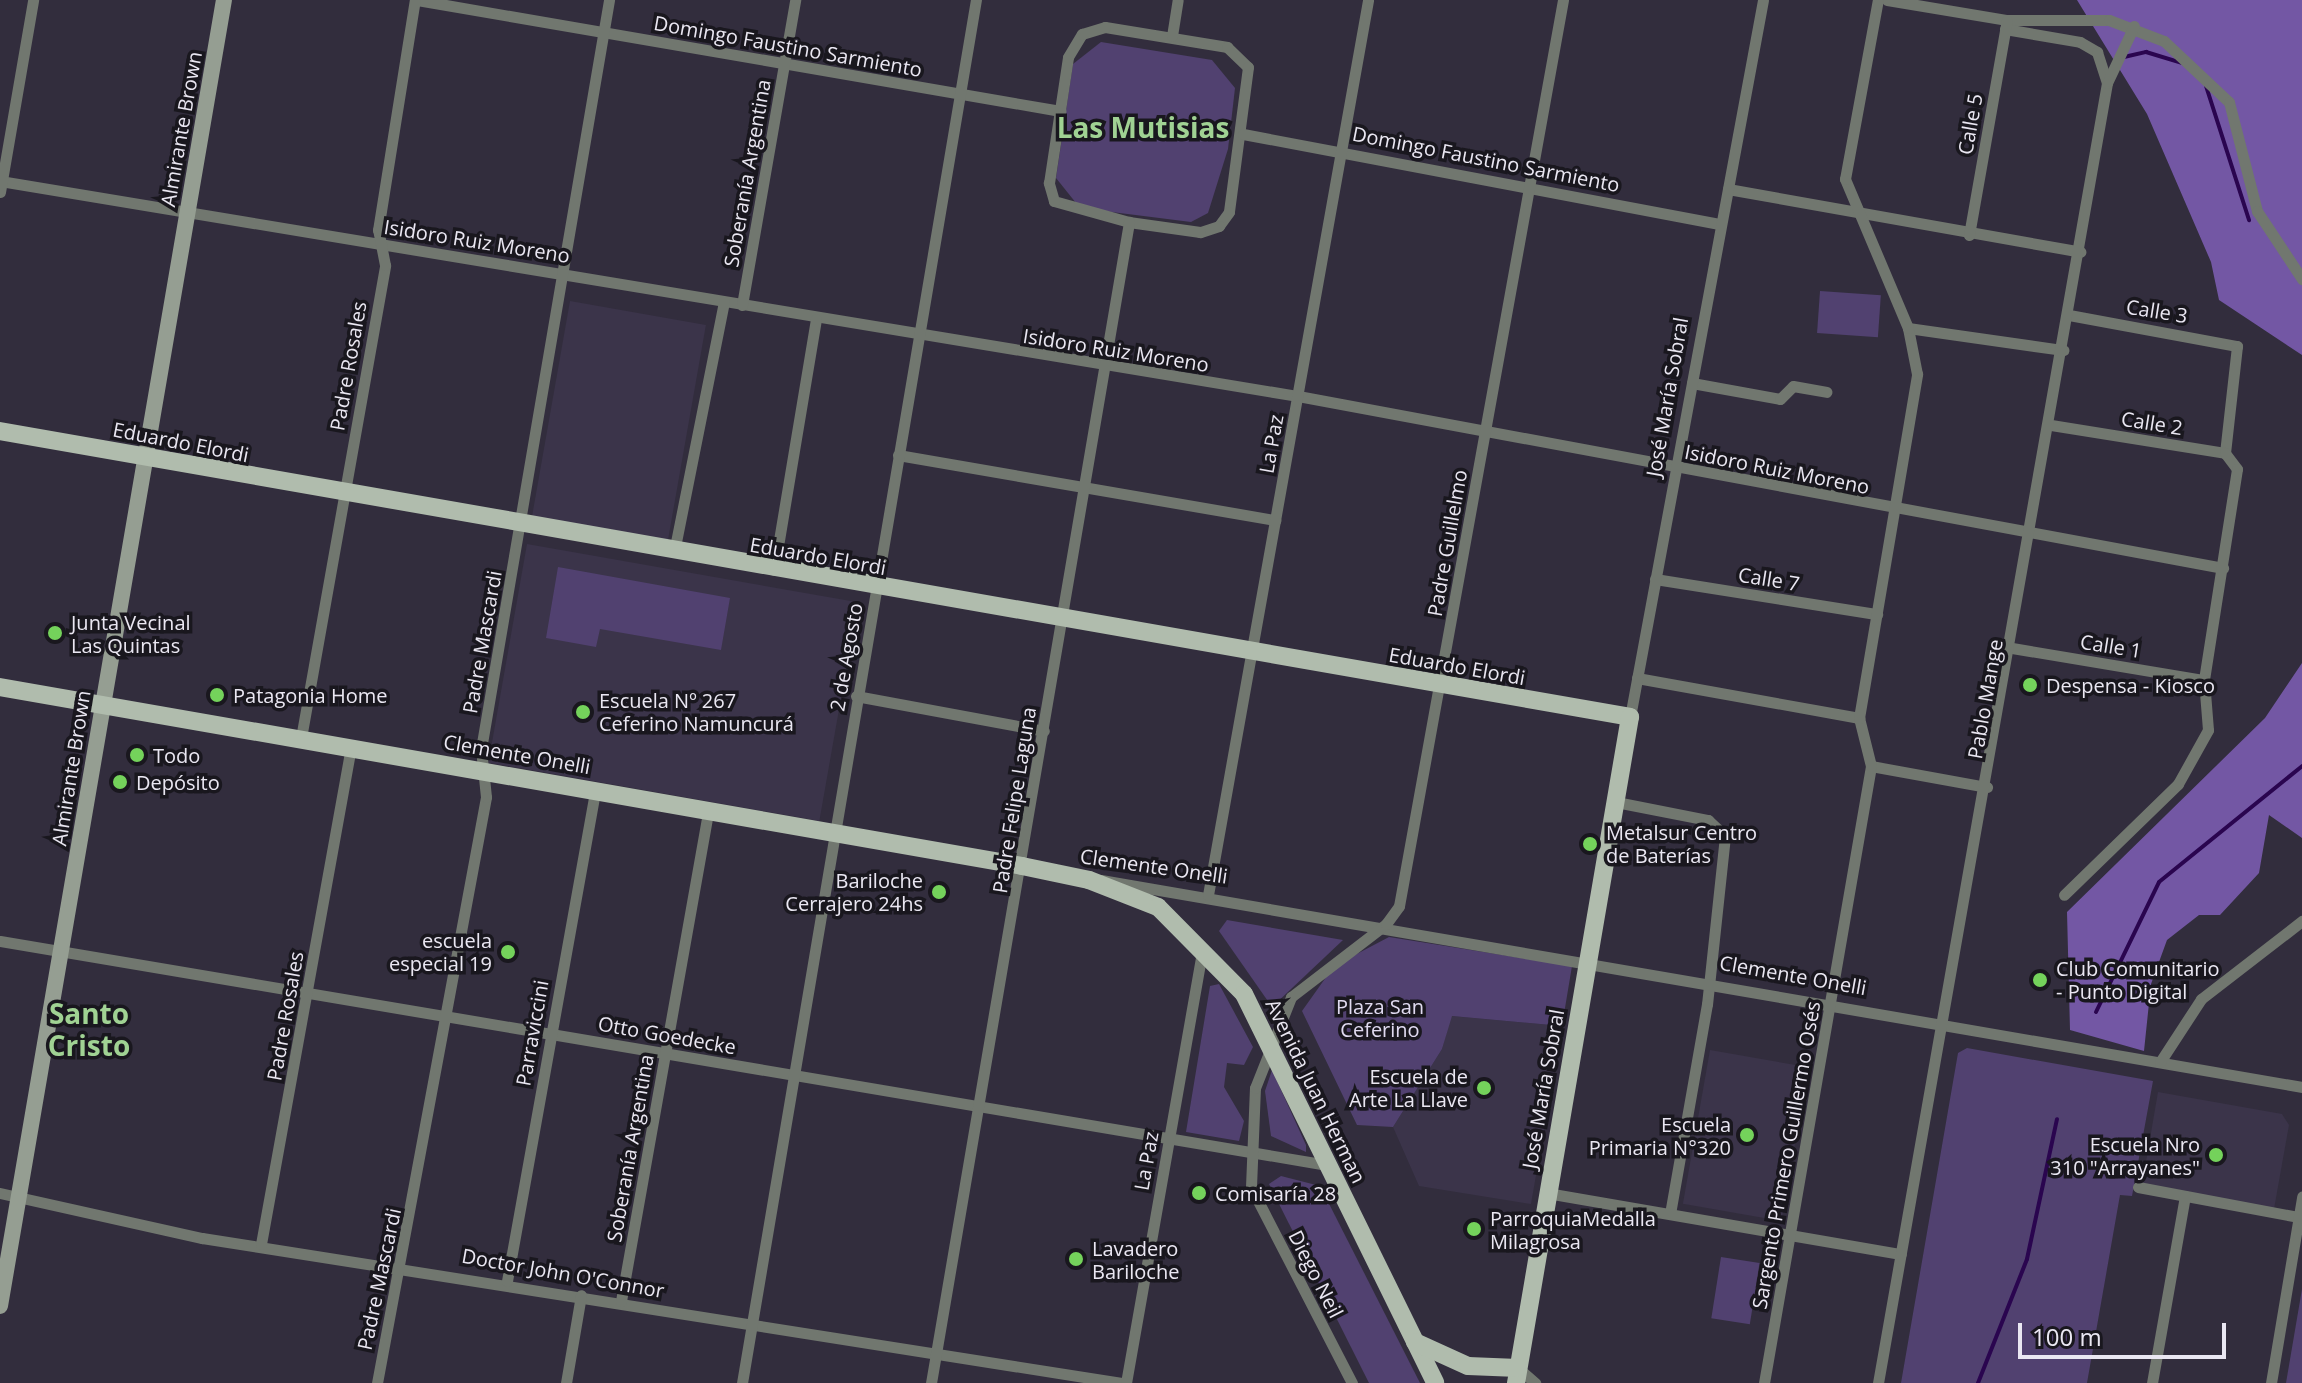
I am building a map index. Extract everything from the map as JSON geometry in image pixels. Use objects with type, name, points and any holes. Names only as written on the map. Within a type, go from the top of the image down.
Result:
[{"type":"main road","name":"Almirante Brown","points":[[0,1306],[224,0]]},
{"type":"main road","name":"Eduardo Elordi","points":[[0,431],[522,527],[1630,717]]},
{"type":"main road","name":"Clemente Onelli","points":[[0,687],[1089,880]]},
{"type":"main road","name":"José María Sobral","points":[[1517,1375],[1630,717]]},
{"type":"main road","name":"Avenida Juan Herman","points":[[1089,880],[1158,907],[1203,946],[1244,994],[1270,1039],[1327,1165],[1435,1383]]},
{"type":"main road","points":[[1413,1341],[1468,1366],[1517,1375]]},
{"type":"street","points":[[1,185],[33,0]]},
{"type":"street","name":"Domingo Faustino Sarmiento","points":[[416,0],[1060,111]]},
{"type":"street","name":"Padre Rosales","points":[[301,738],[385,265],[381,244],[416,0]]},
{"type":"street","name":"Padre Mascardi","points":[[377,1383],[486,797],[481,749],[522,527],[609,0]]},
{"type":"street","name":"Soberanía Argentina","points":[[742,305],[795,0]]},
{"type":"street","name":"2 de Agosto","points":[[742,1383],[976,0]]},
{"type":"street","points":[[1172,36],[1178,0]]},
{"type":"street","name":"La Paz","points":[[1208,895],[1345,150],[1368,0]]},
{"type":"street","name":"Padre Guillelmo","points":[[1386,924],[1399,906],[1563,0]]},
{"type":"street","name":"José María Sobral","points":[[1630,717],[1763,0]]},
{"type":"street","name":"Sargento Primero Guillermo Osés","points":[[1764,1383],[1871,766],[1859,718],[1917,374],[1908,328],[1845,179],[1878,0]]},
{"type":"street","points":[[1887,0],[2080,42],[2097,52],[2107,83]]},
{"type":"street","points":[[2006,25],[2134,26],[2188,58],[2229,102],[2257,211],[2302,279]]},
{"type":"street","name":"Calle 5","points":[[1969,235],[2006,25]]},
{"type":"street","name":"Pablo Mange","points":[[1878,1383],[2032,536],[2107,83],[2134,26]]},
{"type":"street","points":[[1105,27],[1172,36],[1227,47],[1242,58],[1252,80],[1229,212],[1219,226],[1200,232],[1129,222],[1054,201],[1049,183],[1068,57],[1082,34],[1105,27]]},
{"type":"street","name":"Domingo Faustino Sarmiento","points":[[1243,134],[1345,150],[1721,224]]},
{"type":"street","name":"Isidoro Ruiz Moreno","points":[[1,185],[565,273],[919,337],[1298,396],[1895,511],[2223,568]]},
{"type":"street","points":[[1728,189],[1969,235],[2080,252]]},
{"type":"street","name":"Padre Felipe Laguna","points":[[931,1383],[982,1109],[1062,620],[1108,367],[1129,222]]},
{"type":"street","points":[[674,553],[724,302]]},
{"type":"street","name":"Calle 3","points":[[2069,315],[2237,346],[2225,453]]},
{"type":"street","points":[[774,570],[816,319]]},
{"type":"street","points":[[1908,328],[2063,350]]},
{"type":"street","points":[[1692,383],[1780,399],[1793,386],[1826,392]]},
{"type":"street","name":"Calle 2","points":[[2051,425],[2225,453]]},
{"type":"street","points":[[2064,895],[2190,768],[2209,721],[2204,680],[2237,469],[2225,453]]},
{"type":"street","points":[[898,455],[1275,520]]},
{"type":"street","name":"Calle 7","points":[[1655,579],[1877,614]]},
{"type":"street","name":"Calle 1","points":[[2012,648],[2204,680]]},
{"type":"street","points":[[1637,678],[1859,718]]},
{"type":"street","points":[[856,696],[1044,731]]},
{"type":"street","name":"Padre Rosales","points":[[261,1244],[351,747]]},
{"type":"street","points":[[1871,766],[1987,787]]},
{"type":"street","name":"Parraviccini","points":[[507,1281],[595,791]]},
{"type":"street","points":[[1616,802],[1708,820],[1725,836],[1708,983],[1670,1214]]},
{"type":"street","name":"Soberanía Argentina","points":[[621,1301],[708,811]]},
{"type":"street","name":"Clemente Onelli","points":[[1089,880],[1208,895],[1386,924],[2302,1087]]},
{"type":"street","points":[[2160,1062],[2201,999],[2302,921]]},
{"type":"street","points":[[1270,1039],[1303,982],[1386,924]]},
{"type":"street","name":"Otto Goedecke","points":[[0,941],[446,1013],[982,1109],[1327,1165]]},
{"type":"street","name":"La Paz","points":[[1124,1383],[1203,946]]},
{"type":"street","name":"Diego Neil","points":[[1270,1039],[1255,1088],[1251,1187],[1352,1383]]},
{"type":"street","points":[[2138,1187],[2299,1217]]},
{"type":"street","name":"Doctor John O'Connor","points":[[0,1193],[187,1235],[401,1264],[1124,1383]]},
{"type":"street","points":[[1547,1193],[1901,1254]]},
{"type":"street","points":[[2152,1383],[2185,1196]]},
{"type":"street","points":[[2271,1383],[2302,1197]]},
{"type":"street","points":[[566,1383],[581,1295]]},
{"type":"street","points":[[1517,1375],[1535,1383]]},
{"type":"shaded area","points":[[2077,0],[2302,0],[2302,355],[2219,300],[2211,262],[2147,114]]},
{"type":"shaded area","points":[[570,301],[706,325],[668,541],[532,517]]},
{"type":"shaded area","points":[[527,544],[858,602],[819,821],[488,763]]},
{"type":"shaded area","points":[[2302,663],[2302,838],[2269,815],[2259,873],[2220,915],[2199,915],[2167,940],[2151,984],[2144,1051],[2070,1030],[2067,912],[2265,718]]},
{"type":"shaded area","name":"Escuela de Arte La Llave","points":[[1451,1016],[1562,1026],[1531,1204],[1419,1186],[1393,1127],[1442,1049]]},
{"type":"shaded area","name":"Escuela Primaria N°320","points":[[1710,1050],[1808,1067],[1781,1221],[1683,1204]]},
{"type":"shaded area","name":"Escuela Nro 310 \"Arrayanes\"","points":[[2158,1092],[2282,1114],[2289,1125],[2274,1209],[2142,1185]]},
{"type":"green space","points":[[1101,42],[1212,60],[1235,88],[1228,149],[1208,213],[1191,222],[1080,208],[1056,178],[1073,64]]},
{"type":"green space","points":[[1820,291],[1881,295],[1878,337],[1817,333]]},
{"type":"green space","points":[[558,567],[730,598],[721,650],[600,629],[596,647],[546,638]]},
{"type":"green space","points":[[1227,920],[1343,940],[1272,1007],[1219,931]]},
{"type":"green space","name":"Plaza San Ceferino","points":[[1389,937],[1572,966],[1562,1026],[1452,1016],[1442,1049],[1393,1127],[1357,1125],[1302,1011],[1334,966]]},
{"type":"green space","points":[[1219,984],[1253,1047],[1244,1065],[1227,1063],[1224,1087],[1244,1121],[1239,1141],[1186,1132],[1210,986]]},
{"type":"green space","points":[[1967,1048],[2153,1081],[2132,1196],[2120,1195],[2087,1383],[1901,1383],[1958,1053]]},
{"type":"green space","points":[[1272,1070],[1306,1145],[1306,1152],[1271,1136],[1265,1091]]},
{"type":"green space","points":[[1281,1176],[1320,1186],[1420,1383],[1369,1383],[1269,1184]]},
{"type":"green space","points":[[1721,1257],[1760,1263],[1750,1324],[1711,1318]]},
{"type":"green space","points":[[2302,1289],[2302,1383],[2286,1383]]},
{"type":"waterway","points":[[2124,57],[2146,52],[2183,63]]},
{"type":"waterway","points":[[2206,86],[2249,220]]},
{"type":"waterway","points":[[2096,1012],[2159,882],[2302,766]]},
{"type":"waterway","points":[[1978,1383],[2027,1259],[2057,1119]]},
{"type":"place","name":"Junta Vecinal Las Quintas","points":[[55,633]]},
{"type":"place","name":"Despensa - Kiosco","points":[[2030,685]]},
{"type":"place","name":"Patagonia Home","points":[[217,695]]},
{"type":"place","name":"Escuela Nº 267 Ceferino Namuncurá","points":[[583,712]]},
{"type":"place","name":"Todo","points":[[137,755]]},
{"type":"place","name":"Depósito","points":[[120,782]]},
{"type":"place","name":"Metalsur Centro de Baterías","points":[[1590,844]]},
{"type":"place","name":"Bariloche Cerrajero 24hs","points":[[939,892]]},
{"type":"place","name":"escuela especial 19","points":[[508,952]]},
{"type":"place","name":"Club Comunitario - Punto Digital","points":[[2040,980]]},
{"type":"place","name":"Escuela de Arte La Llave","points":[[1484,1088]]},
{"type":"place","name":"Escuela Primaria N°320","points":[[1747,1135]]},
{"type":"place","name":"Escuela Nro 310 \"Arrayanes\"","points":[[2216,1155]]},
{"type":"place","name":"Comisaría 28","points":[[1199,1193]]},
{"type":"place","name":"ParroquiaMedalla Milagrosa","points":[[1474,1229]]},
{"type":"place","name":"Lavadero Bariloche","points":[[1076,1259]]},
{"type":"district","name":"Las Mutisias","points":[[1143,127]]},
{"type":"district","name":"Santo Cristo","points":[[89,1029]]}]
